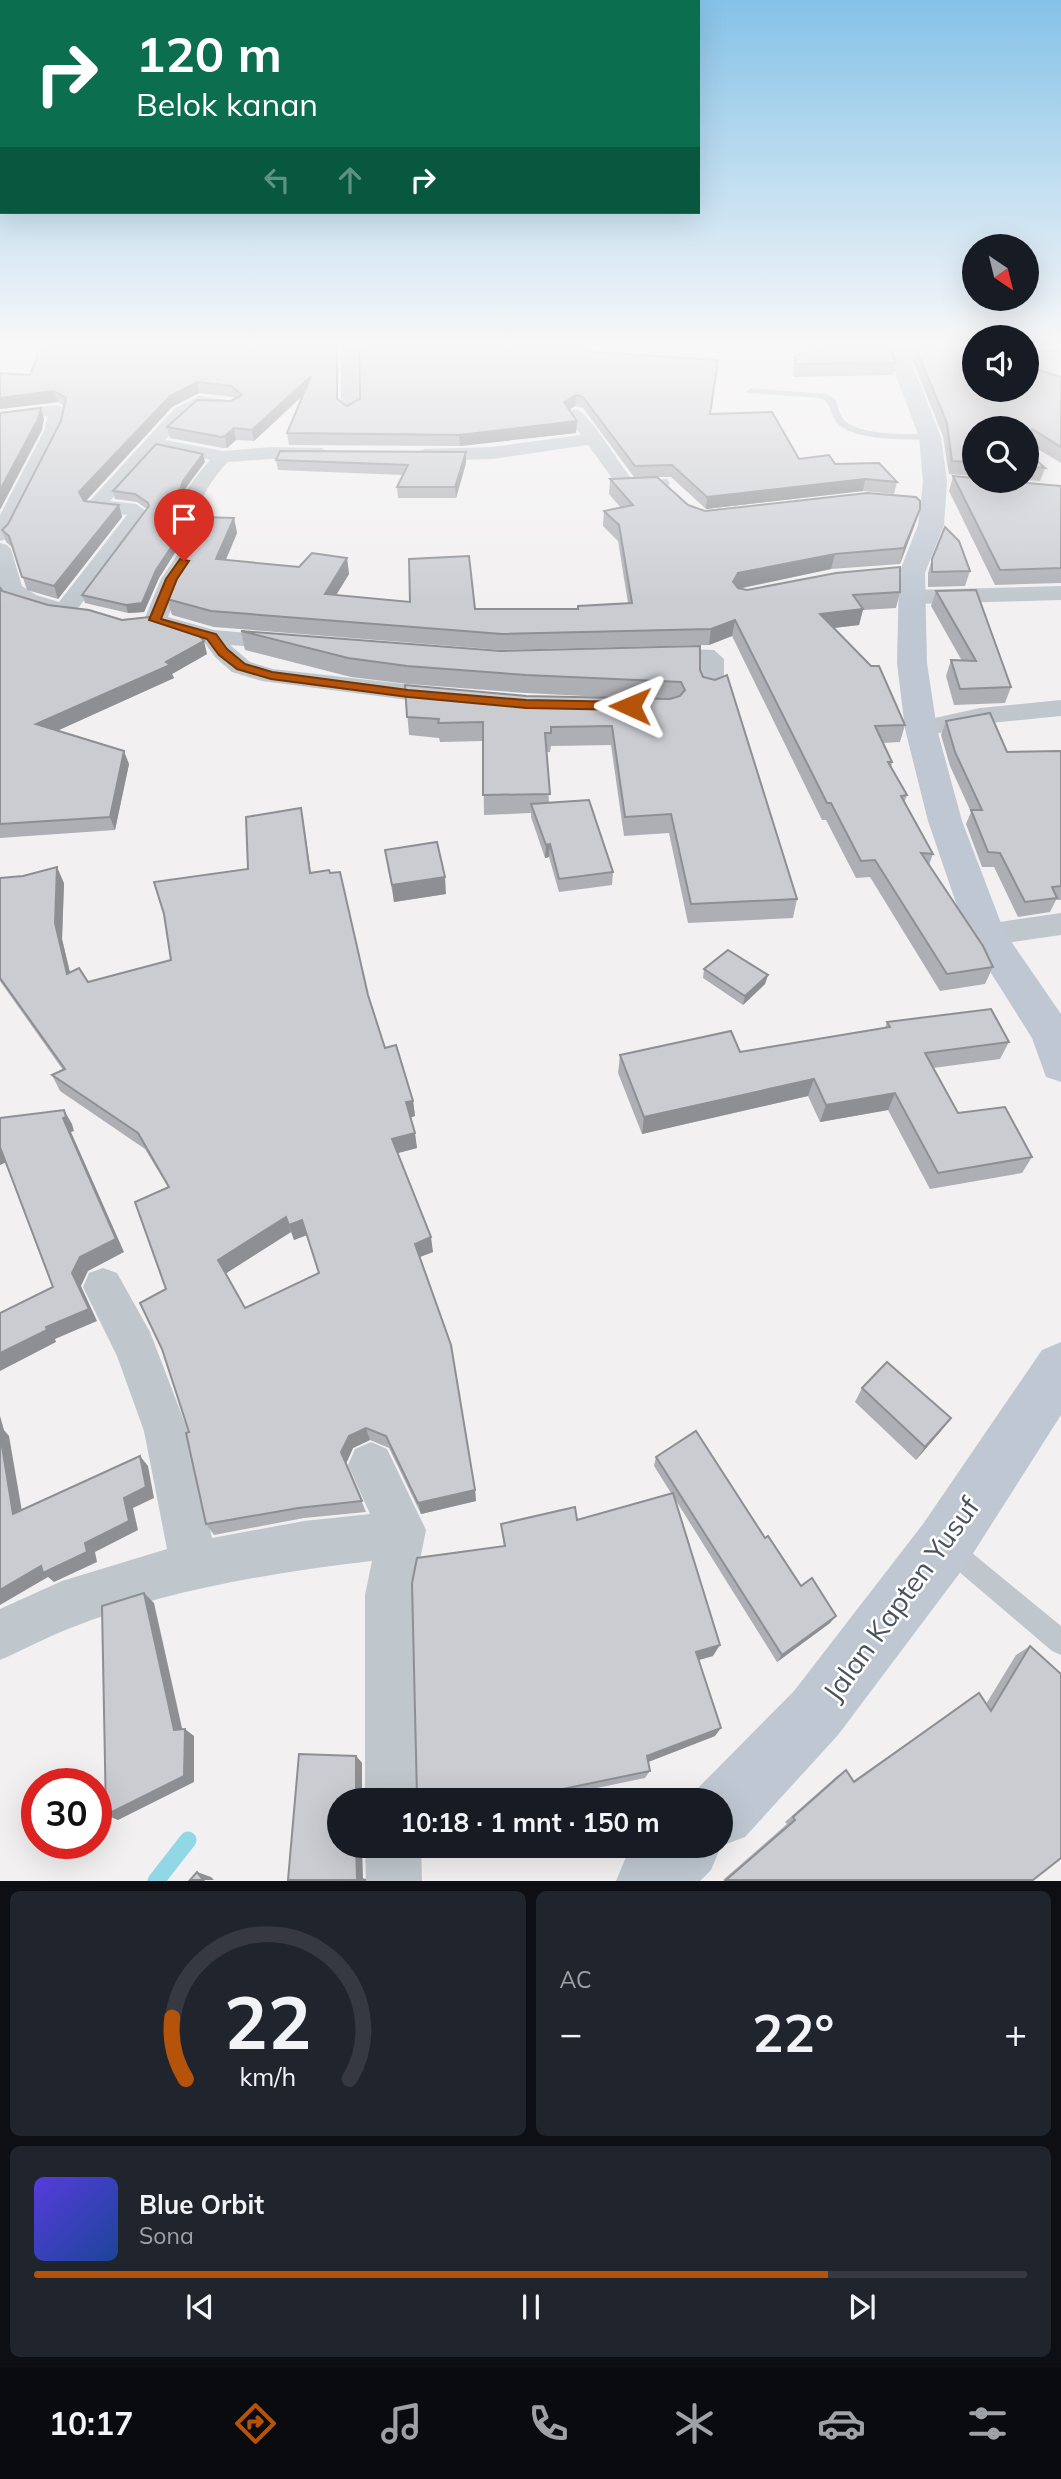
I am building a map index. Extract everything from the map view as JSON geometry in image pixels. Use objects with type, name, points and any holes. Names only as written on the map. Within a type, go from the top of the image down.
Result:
[{"type":"main road","points":[[928,432],[937,493],[931,524],[903,582],[921,729],[945,821],[986,935],[1052,1034],[1061,1065]]},
{"type":"main road","name":"Jalan Kapten Yusuf","points":[[733,1801],[816,1713],[944,1545],[1061,1368]]},
{"type":"main road","points":[[650,1881],[674,1858]]},
{"type":"street","points":[[0,535],[52,432]]},
{"type":"street","points":[[0,549],[10,587],[17,597],[76,611],[139,513],[129,508],[95,506],[164,432]]},
{"type":"street","points":[[589,432],[625,484],[662,483],[676,496]]},
{"type":"street","points":[[406,455],[476,455],[595,439]]},
{"type":"street","points":[[154,443],[223,457],[271,453],[339,454]]},
{"type":"street","points":[[155,620],[172,579],[192,549],[186,522],[188,508],[214,465],[223,457]]},
{"type":"street","points":[[903,582],[1061,593]]},
{"type":"street","points":[[127,622],[155,620],[212,637],[307,644]]},
{"type":"street","points":[[212,637],[223,652],[241,667],[271,676],[474,699]]},
{"type":"street","points":[[630,657],[706,655],[712,659],[712,689]]},
{"type":"street","points":[[921,729],[981,716],[1061,708]]},
{"type":"street","points":[[986,935],[1061,924]]},
{"type":"street","points":[[103,1287],[135,1347],[162,1418],[194,1565]]},
{"type":"street","points":[[371,1465],[401,1530],[389,1595],[392,1788]]},
{"type":"street","points":[[0,1635],[62,1606],[194,1565],[304,1545],[374,1537],[401,1530]]},
{"type":"street","points":[[393,1858],[394,1881]]},
{"type":"lane","points":[[873,432],[930,437]]},
{"type":"lane","points":[[944,1545],[1061,1642]]},
{"type":"building","points":[[0,432],[31,432],[0,490]]},
{"type":"building","points":[[55,432],[136,432],[79,492],[84,501],[119,505],[54,586],[22,577],[9,536],[2,530],[8,524]]},
{"type":"building","points":[[193,432],[230,432],[221,437]]},
{"type":"building","points":[[288,432],[486,432],[459,435]]},
{"type":"building","points":[[609,432],[783,432],[799,459],[829,455],[835,464],[879,463],[897,482],[865,479],[707,497],[672,465],[635,466]]},
{"type":"building","points":[[948,432],[962,432],[962,461],[952,461]]},
{"type":"building","points":[[1039,432],[1061,432],[1061,447],[1039,433]]},
{"type":"building","points":[[156,444],[203,454],[183,481],[174,507],[156,524],[174,524],[176,540],[156,570],[142,603],[126,605],[82,595],[149,506],[135,494],[113,491]]},
{"type":"building","points":[[280,451],[466,452],[455,487],[397,487],[408,465],[276,460]]},
{"type":"building","points":[[953,476],[962,477],[962,493],[1039,493],[1039,484],[1061,486],[1061,568],[1000,570]]},
{"type":"building","points":[[657,477],[688,505],[705,511],[867,493],[916,497],[920,501],[920,509],[904,548],[835,554],[738,573],[733,582],[738,588],[747,590],[836,573],[900,567],[900,592],[853,595],[863,609],[820,614],[871,666],[879,666],[905,725],[875,726],[892,762],[888,762],[907,795],[901,796],[933,854],[921,853],[983,946],[993,967],[947,974],[875,860],[861,861],[831,803],[827,803],[735,620],[711,629],[502,634],[211,611],[167,599],[181,564],[202,535],[199,517],[234,518],[216,559],[299,567],[312,553],[347,558],[325,594],[410,602],[409,559],[469,556],[475,609],[578,609],[578,606],[632,603],[619,525],[604,511],[633,505],[610,479]]},
{"type":"building","points":[[945,527],[959,541],[970,571],[932,572],[932,559]]},
{"type":"building","points":[[0,587],[2,591],[48,605],[89,610],[122,620],[150,617],[195,630],[204,641],[166,662],[170,665],[36,724],[124,751],[110,817],[0,824]]},
{"type":"building","points":[[976,590],[1011,687],[960,689],[951,660],[976,661],[936,591]]},
{"type":"building","points":[[241,631],[501,651],[700,646],[700,670],[703,677],[715,680],[727,675],[797,899],[691,904],[671,814],[625,817],[612,726],[551,727],[551,733],[545,733],[550,794],[483,795],[483,722],[438,723],[439,719],[407,717],[405,685],[526,696],[670,699],[680,696],[685,690],[681,682],[407,666],[348,658]]},
{"type":"building","points":[[990,713],[1007,752],[1061,751],[1061,886],[1052,887],[1057,898],[1025,902],[1000,853],[988,852],[971,810],[982,810],[955,752],[946,721]]},
{"type":"building","points":[[589,800],[613,872],[559,879],[550,844],[546,845],[531,804]]},
{"type":"building","points":[[301,808],[310,873],[329,870],[330,873],[340,872],[368,995],[385,1048],[396,1045],[413,1101],[406,1102],[415,1133],[392,1139],[431,1237],[415,1244],[451,1345],[475,1490],[418,1503],[386,1436],[366,1428],[349,1436],[341,1452],[362,1501],[298,1508],[206,1524],[186,1433],[189,1432],[162,1349],[140,1303],[166,1289],[135,1202],[169,1187],[138,1133],[52,1075],[65,1069],[0,978],[0,878],[23,876],[57,867],[55,923],[67,974],[79,968],[88,982],[171,960],[164,914],[154,882],[248,869],[246,817]],"holes":[[[286,1217],[289,1225],[302,1220],[319,1273],[245,1308],[218,1260]]]},
{"type":"building","points":[[437,842],[445,877],[392,885],[385,850]]},
{"type":"building","points":[[728,950],[768,975],[745,996],[704,969]]},
{"type":"building","points":[[991,1009],[1009,1042],[925,1053],[958,1113],[1005,1107],[1032,1157],[938,1173],[895,1093],[826,1105],[814,1079],[644,1117],[620,1055],[731,1031],[740,1052],[890,1027],[887,1022]]},
{"type":"building","points":[[64,1110],[66,1117],[63,1118],[116,1239],[80,1257],[72,1273],[89,1309],[46,1327],[47,1330],[0,1353],[0,1313],[53,1287],[0,1147],[0,1118]]},
{"type":"building","points":[[887,1362],[951,1418],[925,1447],[862,1388]]},
{"type":"building","points":[[696,1431],[765,1538],[768,1536],[801,1586],[812,1578],[836,1616],[782,1655],[656,1457]]},
{"type":"building","points":[[0,1434],[13,1514],[140,1456],[146,1487],[124,1498],[129,1521],[85,1543],[87,1552],[43,1573],[41,1566],[0,1590]]},
{"type":"building","points":[[673,1493],[720,1645],[696,1652],[721,1728],[647,1756],[650,1771],[568,1788],[417,1788],[412,1583],[417,1558],[505,1546],[501,1524],[575,1507],[577,1520]]},
{"type":"building","points":[[144,1593],[174,1730],[185,1729],[184,1776],[112,1812],[112,1768],[105,1768],[102,1606]]},
{"type":"building","points":[[1030,1646],[1061,1674],[1061,1858],[1033,1880],[726,1880],[795,1820],[793,1817],[846,1770],[854,1782],[979,1693],[991,1711]]},
{"type":"building","points":[[299,1754],[356,1756],[356,1788],[327,1788],[327,1858],[356,1858],[357,1878],[366,1880],[288,1880]]},
{"type":"building","points":[[197,1872],[203,1880],[190,1880]]},
{"type":"waterway","points":[[156,1881],[188,1840]]},
{"type":"route","points":[[184,561],[172,579],[155,620],[212,637],[223,652],[241,667],[271,676],[408,694],[526,704],[630,706]]}]
